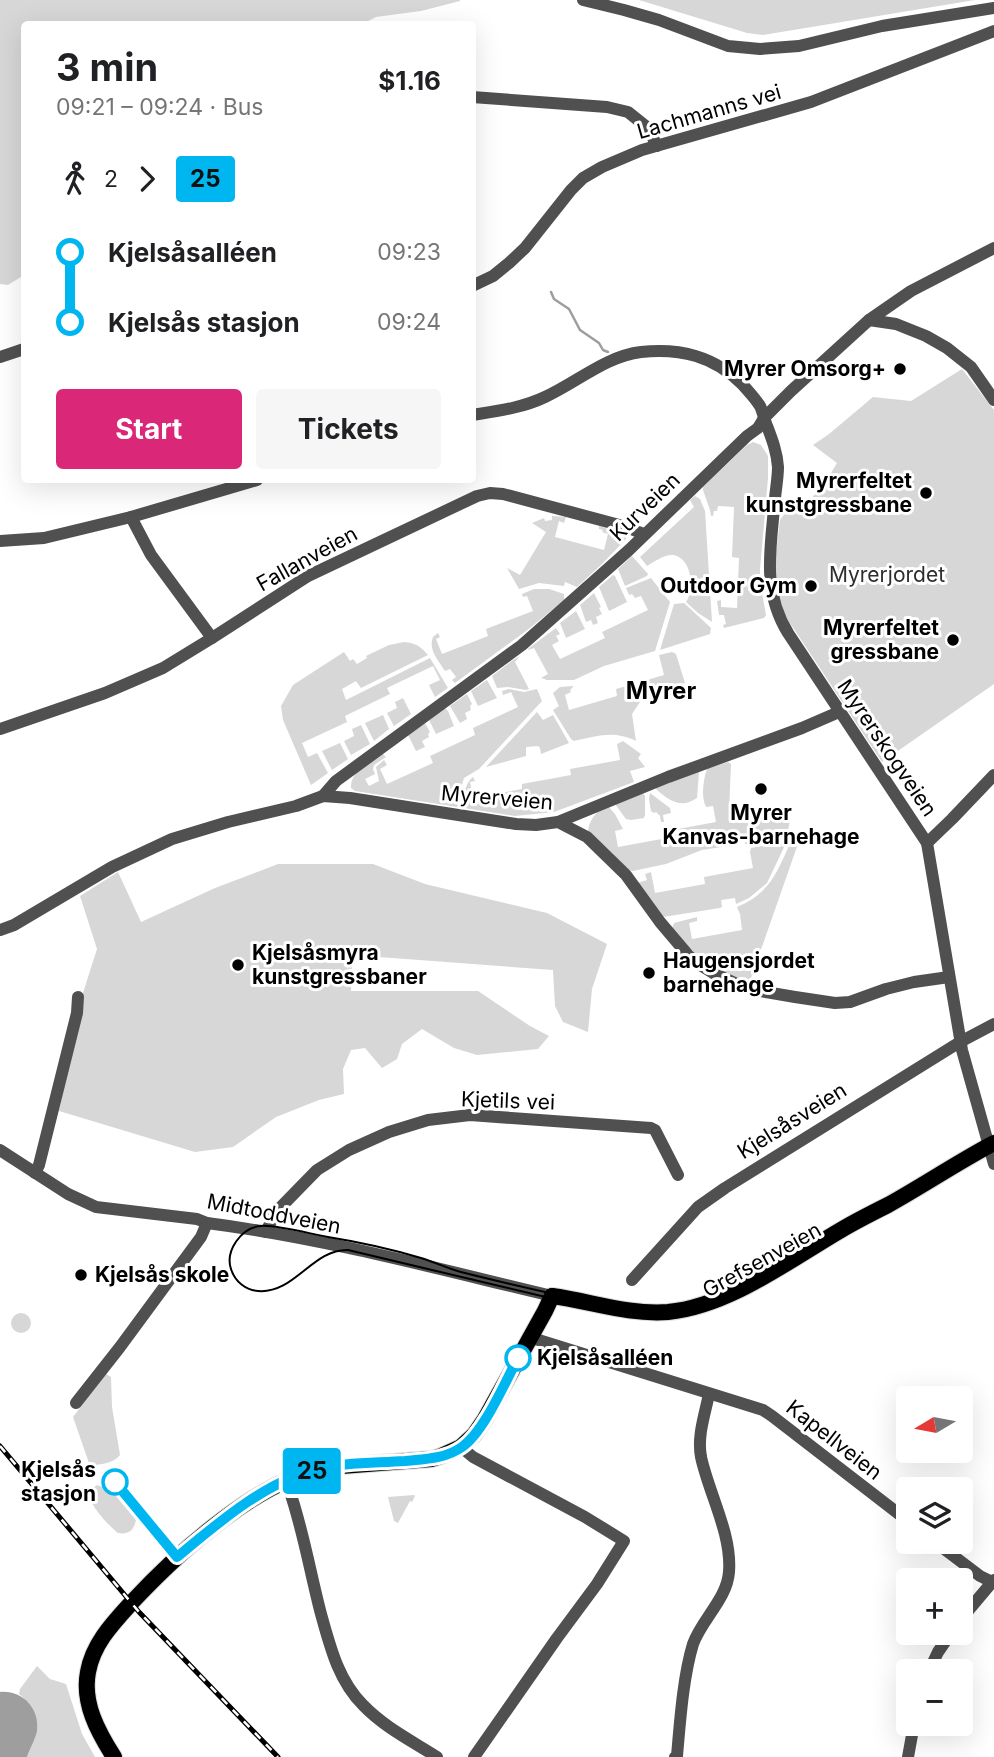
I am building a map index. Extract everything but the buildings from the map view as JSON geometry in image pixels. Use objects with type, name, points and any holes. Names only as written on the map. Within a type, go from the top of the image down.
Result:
[{"type":"main road","name":"Grefsenveien","points":[[552,1296],[572,1307],[634,1321],[670,1321],[704,1315],[734,1304],[773,1282],[867,1225],[886,1205],[991,1144]]},
{"type":"main road","points":[[114,1757],[93,1717],[86,1680],[91,1660],[102,1637],[148,1586],[177,1557],[236,1510],[288,1480],[318,1469],[432,1459],[461,1447],[480,1427],[552,1296]]},
{"type":"street","points":[[583,0],[650,18],[728,46],[760,50],[786,48],[881,26],[994,8]]},
{"type":"street","name":"Lachmanns vei","points":[[476,284],[493,276],[518,256],[583,178],[614,161],[811,102],[994,31]]},
{"type":"street","points":[[476,97],[617,109],[639,119],[648,128],[657,146]]},
{"type":"street","name":"Kurveien","points":[[323,796],[336,781],[522,645],[629,550],[758,428],[764,418],[791,391],[869,320],[911,291],[994,248]]},
{"type":"street","points":[[869,320],[896,324],[947,348],[971,367],[994,400]]},
{"type":"street","points":[[0,357],[21,350]]},
{"type":"street","name":"Myrerskogveien","points":[[476,414],[531,403],[622,357],[643,352],[667,351],[701,358],[730,372],[753,396],[761,408],[777,453],[778,470],[769,569],[778,617],[927,843],[960,1042],[991,1144],[994,1164]]},
{"type":"street","points":[[0,541],[44,538],[131,517],[247,483]]},
{"type":"street","name":"Fallanveien","points":[[0,729],[105,693],[163,668],[308,576],[477,496],[503,494],[644,534]]},
{"type":"street","points":[[131,517],[151,555],[212,638]]},
{"type":"street","points":[[558,822],[839,712]]},
{"type":"street","points":[[927,843],[994,775]]},
{"type":"street","name":"Myrerveien","points":[[0,930],[15,925],[112,867],[159,844],[208,827],[296,806],[323,796],[516,824],[558,822],[587,837],[626,875],[660,922],[697,964],[754,990],[835,1003],[850,1002],[914,982],[949,977]]},
{"type":"street","points":[[35,1173],[77,1013],[78,997]]},
{"type":"street","name":"Kjelsåsveien","points":[[632,1280],[698,1208],[724,1188],[960,1042],[994,1024]]},
{"type":"street","name":"Kjetils vei","points":[[266,1232],[275,1213],[317,1170],[349,1150],[389,1132],[428,1120],[470,1115],[651,1128],[655,1130],[678,1175]]},
{"type":"street","name":"Midtoddveien","points":[[0,1150],[68,1194],[96,1207],[197,1219],[266,1232],[371,1253],[552,1296]]},
{"type":"street","points":[[76,1403],[201,1237],[207,1223]]},
{"type":"street","name":"Kapellveien","points":[[530,1337],[752,1406],[772,1416],[896,1512]]},
{"type":"street","points":[[675,1757],[694,1642],[724,1590],[729,1576],[726,1543],[701,1457],[700,1434],[709,1394]]},
{"type":"street","points":[[461,1447],[473,1457],[624,1541],[597,1584],[474,1757]]},
{"type":"street","points":[[288,1480],[331,1649],[342,1676],[365,1708],[438,1757]]},
{"type":"street","points":[[951,1554],[980,1576],[993,1582],[973,1605]]},
{"type":"street","points":[[908,1757],[912,1736]]},
{"type":"green space","points":[[0,0],[460,0],[421,11],[376,17],[368,21],[21,21],[21,277],[8,285],[0,284]]},
{"type":"green space","points":[[639,0],[975,0],[763,35],[747,33]]},
{"type":"green space","name":"Myrerjordet","points":[[962,369],[994,410],[994,684],[882,762],[784,614],[776,582],[775,561],[780,520],[797,497],[808,502],[825,483],[837,463],[813,445],[873,397],[911,401]]},
{"type":"green space","points":[[753,442],[761,445],[768,456],[760,569],[766,615],[764,618],[724,628],[724,615],[719,615],[717,601],[721,600],[721,607],[737,608],[739,558],[732,557],[734,507],[718,506],[711,516],[703,487]]},
{"type":"green space","points":[[695,496],[700,499],[705,511],[712,622],[686,602],[690,590],[690,575],[679,557],[670,555],[647,566],[640,557],[694,507],[690,500]]},
{"type":"green space","points":[[552,516],[566,517],[564,523],[559,521],[555,537],[604,550],[608,534],[602,532],[599,526],[622,533],[626,539],[577,587],[565,582],[564,586],[539,583],[519,589],[507,568],[520,575],[546,532],[532,523],[544,518],[545,521],[552,520]]},
{"type":"green space","points":[[632,556],[648,574],[625,586],[618,569]]},
{"type":"green space","points":[[613,575],[627,602],[609,611],[599,587]]},
{"type":"green space","points":[[651,578],[670,602],[655,651],[604,666],[574,680],[541,678],[548,674],[534,648],[528,650],[529,648],[556,628],[560,634],[556,636],[559,641],[552,645],[560,659],[605,638],[602,632],[648,610],[641,596],[635,598],[632,594],[629,595],[626,588]]},
{"type":"green space","points":[[534,589],[549,589],[564,594],[564,600],[455,683],[452,680],[456,677],[450,669],[445,671],[434,655],[433,637],[438,633],[440,637],[436,639],[442,654],[488,636],[486,629],[533,611],[527,596],[523,597],[522,594]]},
{"type":"green space","points":[[594,593],[602,614],[596,617],[598,623],[593,625],[591,620],[586,622],[580,605]]},
{"type":"green space","points":[[684,603],[711,628],[710,634],[660,650],[674,604]]},
{"type":"green space","points":[[576,611],[585,629],[566,638],[560,623]]},
{"type":"green space","points":[[404,642],[418,646],[428,655],[361,688],[356,681],[342,689],[346,700],[430,658],[448,688],[435,697],[429,685],[440,680],[433,666],[387,688],[390,694],[345,716],[347,722],[302,743],[308,757],[317,753],[328,773],[311,785],[283,720],[281,706],[293,685],[344,652],[350,661],[353,659],[357,664],[367,658],[366,656],[389,645]]},
{"type":"green space","points":[[672,652],[676,654],[685,683],[644,696],[632,714],[636,741],[613,735],[574,741],[571,739],[553,710],[559,706],[553,693],[560,687],[573,686],[571,692],[565,695],[569,710],[617,696],[616,689],[664,675],[659,655]]},
{"type":"green space","points":[[520,656],[515,662],[529,689],[497,688],[492,676]]},
{"type":"green space","points":[[487,680],[497,698],[478,706],[471,691]]},
{"type":"green space","points":[[509,689],[524,692],[537,689],[542,701],[479,769],[464,778],[457,805],[462,799],[468,784],[473,777],[475,781],[470,782],[473,798],[522,789],[522,784],[571,775],[570,769],[620,760],[617,744],[623,741],[641,754],[638,758],[645,767],[630,771],[634,782],[554,812],[515,816],[355,791],[351,788],[357,772],[382,753],[386,757],[374,765],[375,774],[365,779],[369,786],[379,781],[376,767],[384,760],[387,765],[380,769],[387,784],[433,763],[430,756],[475,735],[473,728],[518,707],[511,692],[503,695],[502,691]]},
{"type":"green space","points":[[467,694],[472,704],[471,710],[465,713],[467,719],[460,723],[450,706]]},
{"type":"green space","points":[[403,698],[411,714],[394,726],[387,713],[397,708],[395,702]]},
{"type":"green space","points":[[445,708],[454,726],[436,734],[429,720]]},
{"type":"green space","points":[[537,712],[543,720],[553,715],[569,743],[541,754],[538,746],[526,747],[526,756],[486,767]]},
{"type":"green space","points":[[383,715],[389,729],[374,741],[365,723]]},
{"type":"green space","points":[[425,723],[430,732],[429,737],[422,741],[425,747],[416,751],[408,735]]},
{"type":"green space","points":[[361,725],[370,744],[351,755],[344,741],[354,736],[352,729]]},
{"type":"green space","points":[[340,743],[348,759],[332,770],[322,751]]},
{"type":"green space","points":[[728,762],[731,764],[729,814],[790,820],[787,836],[765,843],[745,844],[745,836],[731,836],[728,846],[702,850],[666,864],[633,871],[628,870],[588,831],[595,815],[608,806],[623,829],[615,831],[618,847],[667,838],[667,831],[716,822],[713,806],[706,807],[704,803],[704,778],[707,769]]},
{"type":"green space","points":[[699,772],[697,798],[686,803],[675,802],[656,789],[656,787]]},
{"type":"green space","points":[[643,793],[644,818],[626,819],[615,804]]},
{"type":"green space","points":[[650,793],[670,808],[671,813],[663,815],[664,822],[661,822],[656,812],[651,811]]},
{"type":"green space","points":[[792,839],[799,841],[750,981],[736,978],[709,963],[672,929],[674,923],[697,917],[697,921],[689,923],[692,939],[742,930],[737,907],[766,888]]},
{"type":"green space","points":[[787,841],[767,883],[749,898],[736,904],[735,898],[721,900],[720,908],[663,917],[637,883],[647,880],[645,874],[651,872],[655,893],[705,884],[704,877],[753,868],[751,848]]},
{"type":"green space","points":[[278,864],[373,864],[425,884],[547,913],[607,944],[592,989],[588,1032],[563,1022],[555,1006],[553,970],[352,955],[351,991],[478,991],[549,1036],[538,1049],[477,1055],[454,1048],[422,1029],[402,1044],[397,1059],[382,1068],[365,1048],[351,1050],[343,1069],[344,1094],[319,1100],[276,1117],[233,1147],[195,1152],[59,1111],[82,996],[97,949],[80,896],[118,872],[141,922],[215,888]]},
{"type":"green space","points":[[21,1313],[28,1316],[31,1323],[28,1330],[21,1333],[14,1330],[11,1323],[14,1316]]},
{"type":"green space","points":[[106,1374],[111,1377],[112,1407],[120,1455],[110,1462],[90,1466],[73,1417]]},
{"type":"green space","points":[[97,1485],[111,1490],[136,1520],[130,1531],[118,1533],[96,1510],[90,1495]]},
{"type":"green space","points":[[414,1495],[398,1523],[394,1521],[388,1497]]},
{"type":"green space","points":[[37,1666],[50,1679],[66,1684],[82,1734],[95,1757],[27,1757],[34,1739],[36,1723],[32,1709],[19,1694]]},
{"type":"shaded area","points":[[0,1692],[22,1697],[36,1715],[37,1731],[27,1757],[0,1757]]},
{"type":"waterway","points":[[551,292],[554,299],[569,309],[580,330],[608,352]]},
{"type":"tram line","points":[[994,1140],[744,1288],[705,1304],[679,1310],[651,1312],[606,1307],[461,1272],[387,1249],[274,1226],[253,1228],[241,1236],[230,1255],[231,1269],[235,1278],[245,1287],[258,1291],[271,1290],[283,1286],[324,1256],[348,1250],[617,1314],[649,1317],[680,1315],[710,1308],[739,1296],[994,1145]]},
{"type":"railway","points":[[0,1446],[139,1612],[278,1757]]},
{"type":"bus line","name":"25","points":[[115,1482],[177,1557],[236,1510],[294,1477],[329,1467],[432,1459],[451,1453],[468,1442],[480,1427],[518,1358]]},
{"type":"place","name":"Myrer Omsorg+","points":[[900,369]]},
{"type":"place","name":"Myrerfeltet kunstgressbane","points":[[926,493]]},
{"type":"place","name":"Outdoor Gym","points":[[811,586]]},
{"type":"place","name":"Myrerfeltet gressbane","points":[[953,640]]},
{"type":"place","name":"Myrer Kanvas-barnehage","points":[[761,789]]},
{"type":"place","name":"Kjelsåsmyra kunstgressbaner","points":[[238,965]]},
{"type":"place","name":"Haugensjordet barnehage","points":[[649,973]]},
{"type":"place","name":"Kjelsås skole","points":[[81,1275]]},
{"type":"place","name":"Kjelsåsalléen","points":[[518,1358]]},
{"type":"place","name":"Kjelsås stasjon","points":[[115,1482]]},
{"type":"district","name":"Myrer","points":[[661,691]]}]
